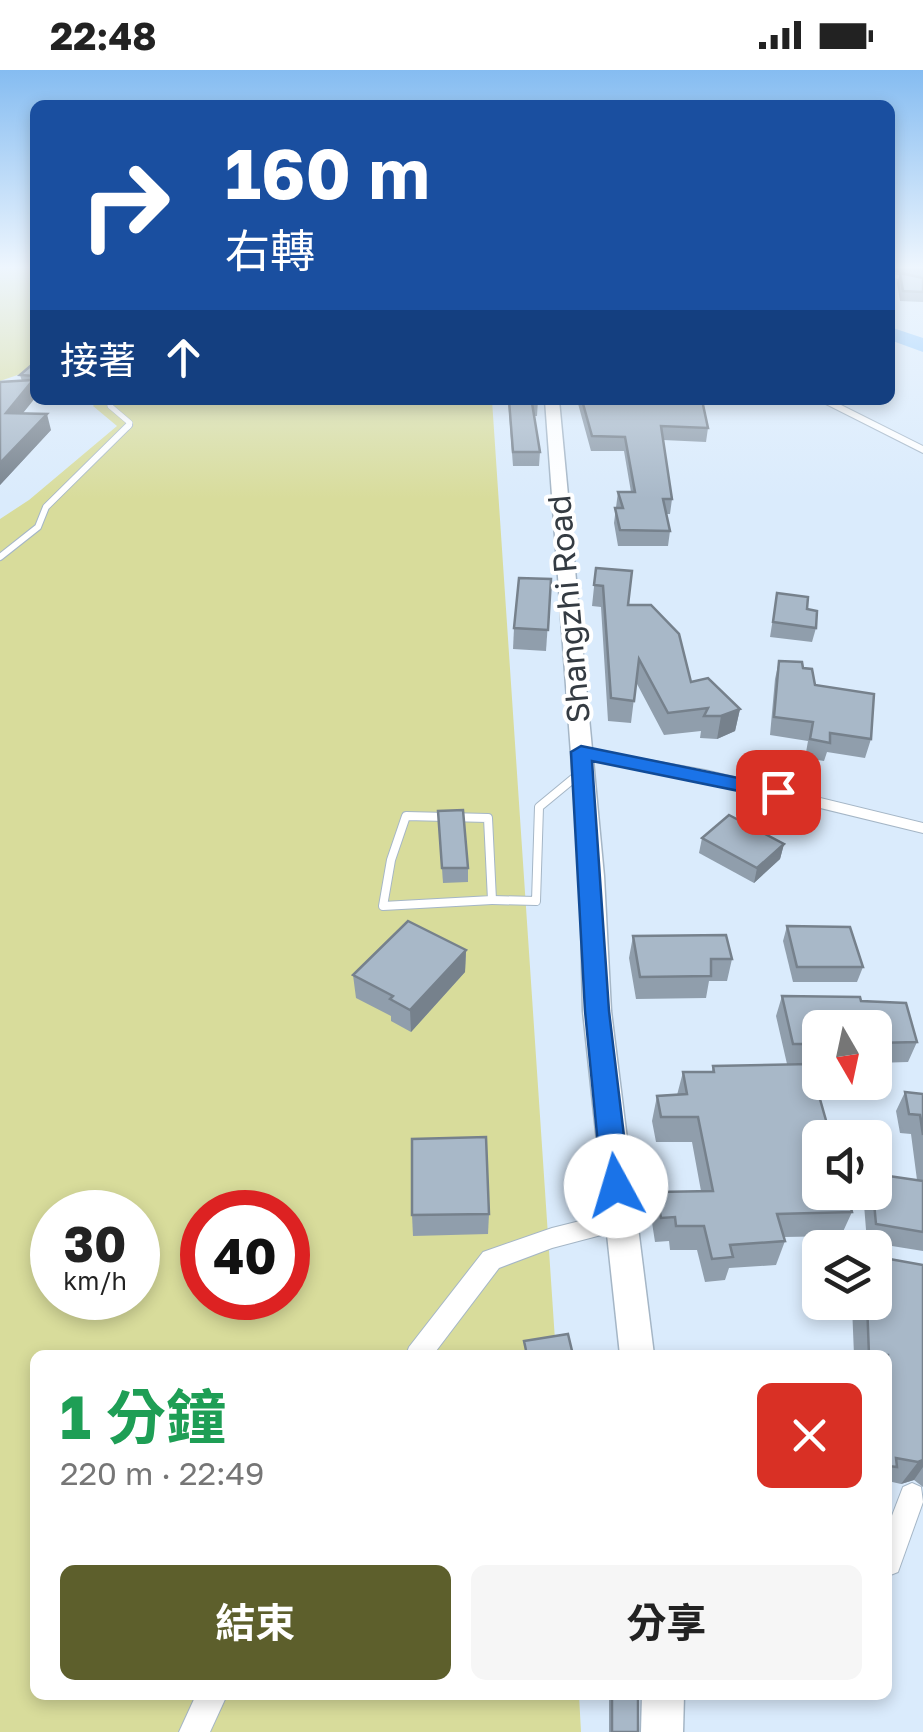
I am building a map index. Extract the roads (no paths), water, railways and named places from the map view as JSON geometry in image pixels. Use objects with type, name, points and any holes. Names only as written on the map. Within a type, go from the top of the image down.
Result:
[{"type":"street","name":"Shangzhi Road","points":[[552,405],[592,876],[597,1011],[636,1350]]},
{"type":"street","points":[[833,405],[923,450]]},
{"type":"street","points":[[581,762],[704,775],[923,828]]},
{"type":"street","points":[[422,1350],[492,1260],[552,1238],[620,1221]]},
{"type":"street","points":[[892,1551],[912,1496]]},
{"type":"street","points":[[194,1732],[210,1700]]},
{"type":"street","points":[[662,1732],[663,1700]]},
{"type":"lane","points":[[0,557],[38,527],[46,507],[126,431],[130,424],[110,405]]},
{"type":"lane","points":[[492,900],[488,818],[406,816],[390,860],[382,906],[536,900],[539,807],[581,762]]},
{"type":"waterway","points":[[919,344],[923,345]]}]
